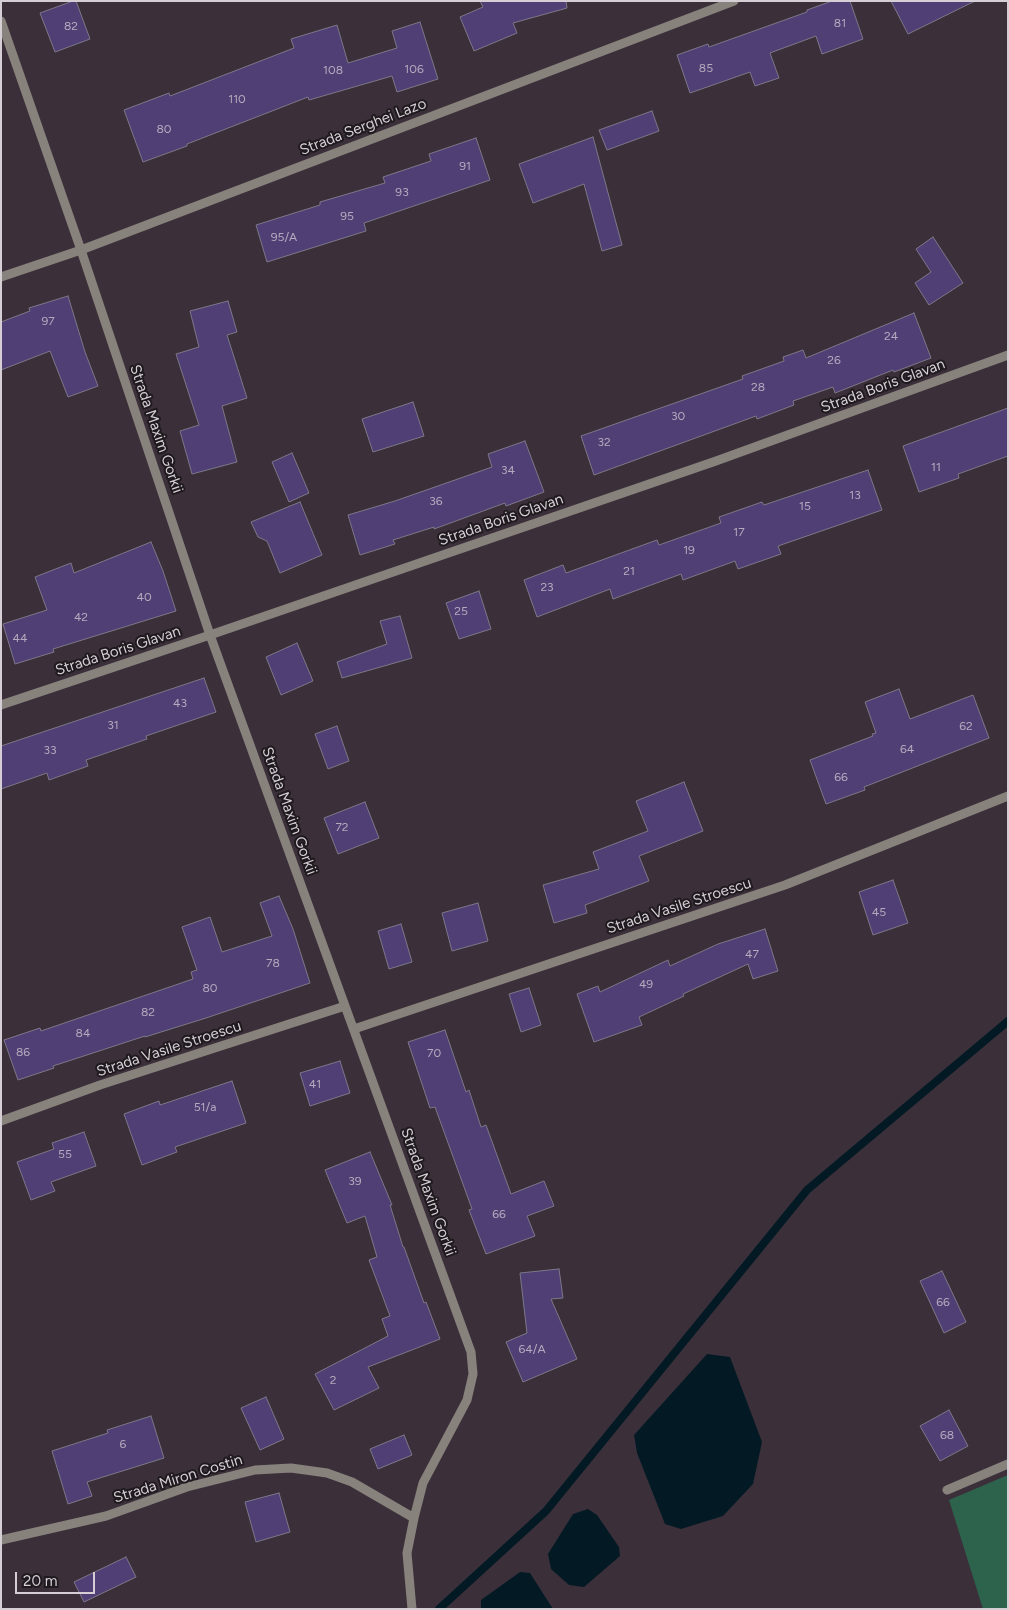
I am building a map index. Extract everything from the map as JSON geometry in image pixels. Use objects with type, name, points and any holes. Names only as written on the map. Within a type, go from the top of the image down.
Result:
[{"type":"street","name":"Strada Serghei Lazo","points":[[1,277],[81,250],[734,1]]},
{"type":"street","name":"Strada Maxim Gorkii","points":[[1,22],[81,250],[210,635],[471,1352],[473,1374],[467,1400],[423,1483],[414,1518],[407,1553],[412,1609]]},
{"type":"street","name":"Strada Boris Glavan","points":[[1,705],[716,461],[1008,355]]},
{"type":"street","name":"Strada Vasile Stroescu","points":[[354,1029],[785,885],[1008,796]]},
{"type":"street","name":"Strada Vasile Stroescu","points":[[1,1121],[100,1085],[346,1006]]},
{"type":"street","points":[[947,1490],[1008,1464]]},
{"type":"street","name":"Strada Miron Costin","points":[[1,1540],[106,1516],[186,1487],[255,1470],[291,1468],[327,1473],[352,1482],[414,1518]]},
{"type":"green space","points":[[1008,1475],[1008,1609],[983,1609],[949,1500]]},
{"type":"water","points":[[707,1354],[730,1357],[762,1442],[753,1484],[723,1516],[681,1529],[665,1524],[637,1453],[634,1435]]},
{"type":"water","points":[[588,1509],[597,1515],[619,1547],[620,1556],[584,1587],[569,1585],[551,1569],[548,1554],[573,1514]]},
{"type":"water","points":[[520,1572],[530,1573],[553,1609],[481,1609],[481,1600]]},
{"type":"building","points":[[76,1],[90,39],[55,52],[40,13]]},
{"type":"building","points":[[480,1],[566,1],[567,8],[513,23],[517,33],[474,51],[460,17],[483,7]]},
{"type":"building","points":[[832,1],[850,1],[863,39],[822,54],[816,36],[770,53],[779,78],[755,86],[750,72],[690,93],[677,55],[708,44],[709,47],[807,12],[807,10]]},
{"type":"building","points":[[891,1],[975,1],[908,34]]},
{"type":"building","points":[[420,22],[438,79],[397,92],[392,76],[309,100],[308,97],[143,162],[124,110],[169,93],[170,96],[294,48],[291,39],[337,25],[348,63],[397,48],[392,31]]},
{"type":"building","points":[[652,111],[659,131],[607,150],[599,130]]},
{"type":"building","points":[[593,137],[622,245],[602,251],[584,184],[533,203],[519,164]]},
{"type":"building","points":[[476,138],[490,180],[364,223],[366,231],[267,262],[256,225],[320,205],[320,202],[385,183],[383,177],[431,161],[429,154]]},
{"type":"building","points":[[933,237],[963,283],[929,305],[915,283],[931,272],[916,249]]},
{"type":"building","points":[[68,296],[85,352],[98,386],[68,397],[50,351],[1,370],[1,322],[30,311],[29,308]]},
{"type":"building","points":[[228,301],[237,332],[227,335],[247,398],[222,406],[237,462],[192,474],[180,431],[199,425],[176,354],[199,347],[190,311]]},
{"type":"building","points":[[914,313],[931,358],[894,372],[893,370],[835,393],[833,387],[793,401],[794,405],[757,419],[756,416],[594,475],[581,436],[743,379],[742,376],[784,361],[783,357],[803,350],[806,358]]},
{"type":"building","points":[[413,402],[424,436],[373,452],[362,419]]},
{"type":"building","points":[[1008,408],[1008,456],[958,474],[959,478],[919,492],[903,446]]},
{"type":"building","points":[[525,441],[544,492],[506,506],[505,503],[434,529],[434,527],[393,540],[395,544],[360,555],[348,515],[395,501],[492,467],[488,454]]},
{"type":"building","points":[[292,453],[309,493],[289,502],[272,462]]},
{"type":"building","points":[[868,470],[882,510],[778,546],[781,554],[738,569],[735,561],[683,580],[681,574],[613,599],[610,589],[537,617],[524,580],[563,565],[566,573],[657,540],[659,545],[721,523],[719,517],[762,502],[764,505]]},
{"type":"building","points":[[300,502],[322,555],[280,573],[267,541],[258,537],[251,522]]},
{"type":"building","points":[[151,542],[176,611],[53,649],[54,652],[15,664],[3,624],[47,610],[35,577],[71,563],[74,573]]},
{"type":"building","points":[[479,591],[491,629],[459,639],[446,603]]},
{"type":"building","points":[[400,616],[412,658],[342,678],[337,662],[387,644],[380,621]]},
{"type":"building","points":[[297,643],[313,681],[281,695],[266,657]]},
{"type":"building","points":[[204,678],[216,712],[146,736],[147,739],[86,760],[88,766],[49,780],[47,773],[1,789],[1,746]]},
{"type":"building","points":[[899,689],[910,719],[973,695],[989,738],[864,787],[865,790],[826,804],[810,760],[873,736],[872,734],[876,733],[865,702]]},
{"type":"building","points":[[337,726],[349,761],[328,769],[315,734]]},
{"type":"building","points":[[684,782],[703,831],[639,856],[649,881],[585,905],[587,913],[554,923],[543,885],[599,869],[593,852],[648,831],[636,801]]},
{"type":"building","points":[[365,802],[379,838],[338,854],[324,818]]},
{"type":"building","points":[[893,880],[908,923],[873,935],[859,892]]},
{"type":"building","points":[[279,896],[293,929],[310,983],[53,1066],[54,1068],[18,1080],[4,1040],[40,1028],[41,1031],[193,979],[191,972],[197,970],[182,927],[210,917],[222,952],[272,936],[260,903]]},
{"type":"building","points":[[478,903],[488,941],[452,951],[442,913]]},
{"type":"building","points":[[401,924],[412,962],[389,969],[378,931]]},
{"type":"building","points":[[765,929],[778,971],[753,979],[748,964],[639,1017],[642,1025],[594,1042],[577,994],[598,986],[600,992],[668,960],[670,966],[718,944]]},
{"type":"building","points":[[529,988],[541,1025],[521,1032],[509,994]]},
{"type":"building","points":[[445,1030],[466,1092],[469,1090],[481,1127],[486,1125],[511,1194],[544,1181],[554,1206],[527,1216],[535,1236],[486,1254],[469,1210],[472,1209],[435,1107],[430,1108],[408,1042]]},
{"type":"building","points":[[340,1061],[350,1093],[310,1106],[300,1073]]},
{"type":"building","points":[[232,1081],[246,1123],[175,1147],[177,1152],[142,1165],[124,1114],[159,1101],[160,1105]]},
{"type":"building","points":[[84,1132],[96,1166],[51,1182],[55,1191],[31,1200],[17,1162],[54,1149],[52,1143]]},
{"type":"building","points":[[370,1152],[392,1205],[390,1205],[403,1247],[440,1339],[368,1367],[379,1388],[334,1410],[315,1374],[388,1336],[382,1319],[390,1316],[369,1260],[377,1257],[365,1216],[347,1223],[325,1170]]},
{"type":"building","points":[[559,1269],[563,1298],[551,1299],[577,1359],[523,1382],[506,1342],[527,1333],[520,1273]]},
{"type":"building","points":[[942,1271],[966,1322],[944,1333],[920,1281]]},
{"type":"building","points":[[266,1397],[284,1439],[260,1450],[241,1408]]},
{"type":"building","points":[[949,1410],[968,1446],[940,1461],[920,1426]]},
{"type":"building","points":[[151,1416],[164,1458],[87,1482],[92,1496],[68,1504],[52,1451],[108,1433],[107,1430]]},
{"type":"building","points":[[404,1435],[412,1455],[378,1469],[370,1449]]},
{"type":"building","points":[[279,1493],[290,1532],[256,1542],[245,1502]]},
{"type":"building","points":[[126,1557],[136,1577],[84,1602],[74,1582]]},
{"type":"waterway","points":[[439,1609],[546,1511],[807,1190],[1008,1021]]}]
